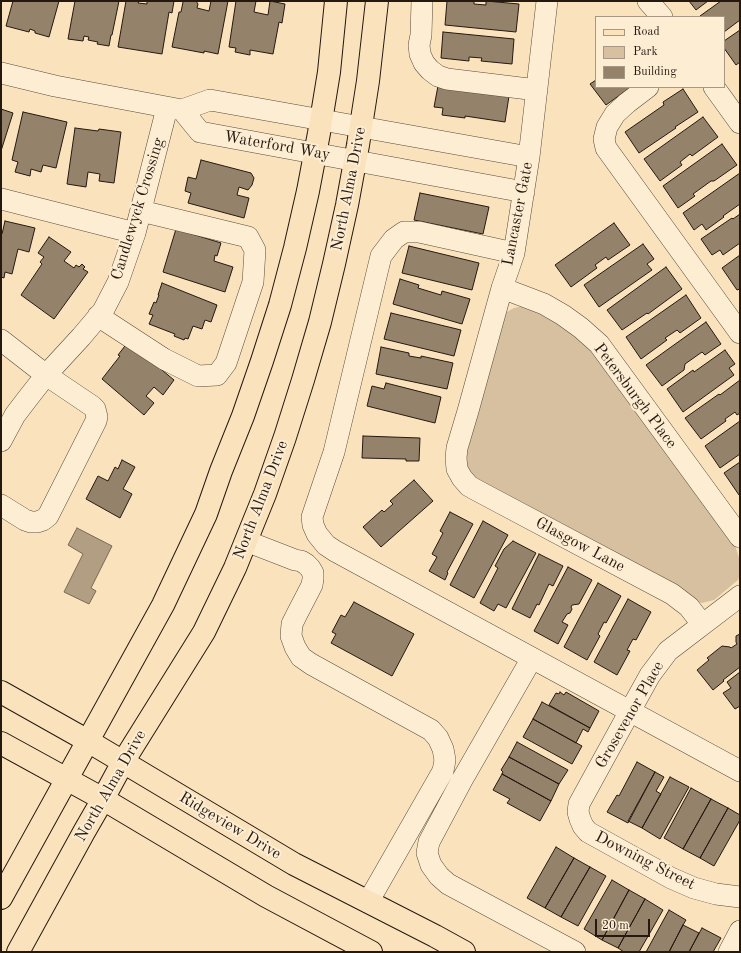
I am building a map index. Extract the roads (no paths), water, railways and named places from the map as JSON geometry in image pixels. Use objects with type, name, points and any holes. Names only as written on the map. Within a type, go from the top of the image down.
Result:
[{"type":"main road","points":[[1,898],[163,605],[206,514],[243,416],[280,305],[297,241],[322,120],[329,72],[336,1]]},
{"type":"main road","name":"North Alma Drive","points":[[18,952],[123,762],[204,632],[235,568],[265,494],[304,380],[334,264],[347,205],[361,127],[368,81],[376,1]]},
{"type":"main road","name":"Ridgeview Drive","points":[[1,692],[88,741],[294,864],[436,936],[464,952]]},
{"type":"main road","points":[[1,743],[68,778],[266,896],[371,952]]},
{"type":"street","points":[[422,1],[421,35],[419,45],[420,54],[424,63],[430,70],[438,76],[447,79],[537,90]]},
{"type":"street","name":"Lancaster Gate","points":[[457,468],[457,448],[502,288],[514,253],[529,158],[547,1]]},
{"type":"street","points":[[648,1],[661,16]]},
{"type":"street","points":[[1,73],[55,86],[174,109]]},
{"type":"street","points":[[647,88],[615,114],[607,127],[604,139],[606,148],[740,333]]},
{"type":"street","points":[[715,88],[740,123]]},
{"type":"street","name":"Waterford Way","points":[[174,109],[210,100],[529,158]]},
{"type":"street","name":"Waterford Way","points":[[174,109],[200,132],[524,192]]},
{"type":"street","name":"Candlewyck Crossing","points":[[1,440],[15,415],[46,375],[82,337],[103,311],[118,282],[174,109]]},
{"type":"street","points":[[1,199],[135,233]]},
{"type":"street","points":[[98,316],[164,359],[198,376],[217,375],[226,363],[253,282],[255,250],[248,237],[140,211]]},
{"type":"street","points":[[514,253],[419,232],[404,232],[394,239],[381,256],[334,452],[312,517],[313,525],[317,534],[330,548],[740,770]]},
{"type":"street","name":"Petersburgh Place","points":[[502,288],[544,304],[581,328],[599,344],[740,537]]},
{"type":"street","points":[[1,340],[46,375],[92,406],[96,413],[96,421],[48,516],[43,520],[31,522],[25,520],[1,505]]},
{"type":"street","name":"Glasgow Lane","points":[[457,468],[462,478],[469,486],[672,594],[689,607],[702,624]]},
{"type":"street","points":[[246,541],[301,561],[310,568],[313,574],[312,585],[292,624],[291,636],[301,657],[311,664],[431,730],[438,738],[443,748],[445,760],[444,771],[368,902]]},
{"type":"street","name":"Grosevenor Place","points":[[580,819],[578,812],[579,804],[650,675],[668,652],[702,624],[740,596]]},
{"type":"street","points":[[532,658],[450,801],[428,842],[427,853],[431,865],[439,876],[448,884],[575,952]]},
{"type":"street","name":"Downing Street","points":[[580,819],[588,832],[671,878],[694,888],[716,894],[740,897]]},
{"type":"street","points":[[729,952],[740,931]]}]
